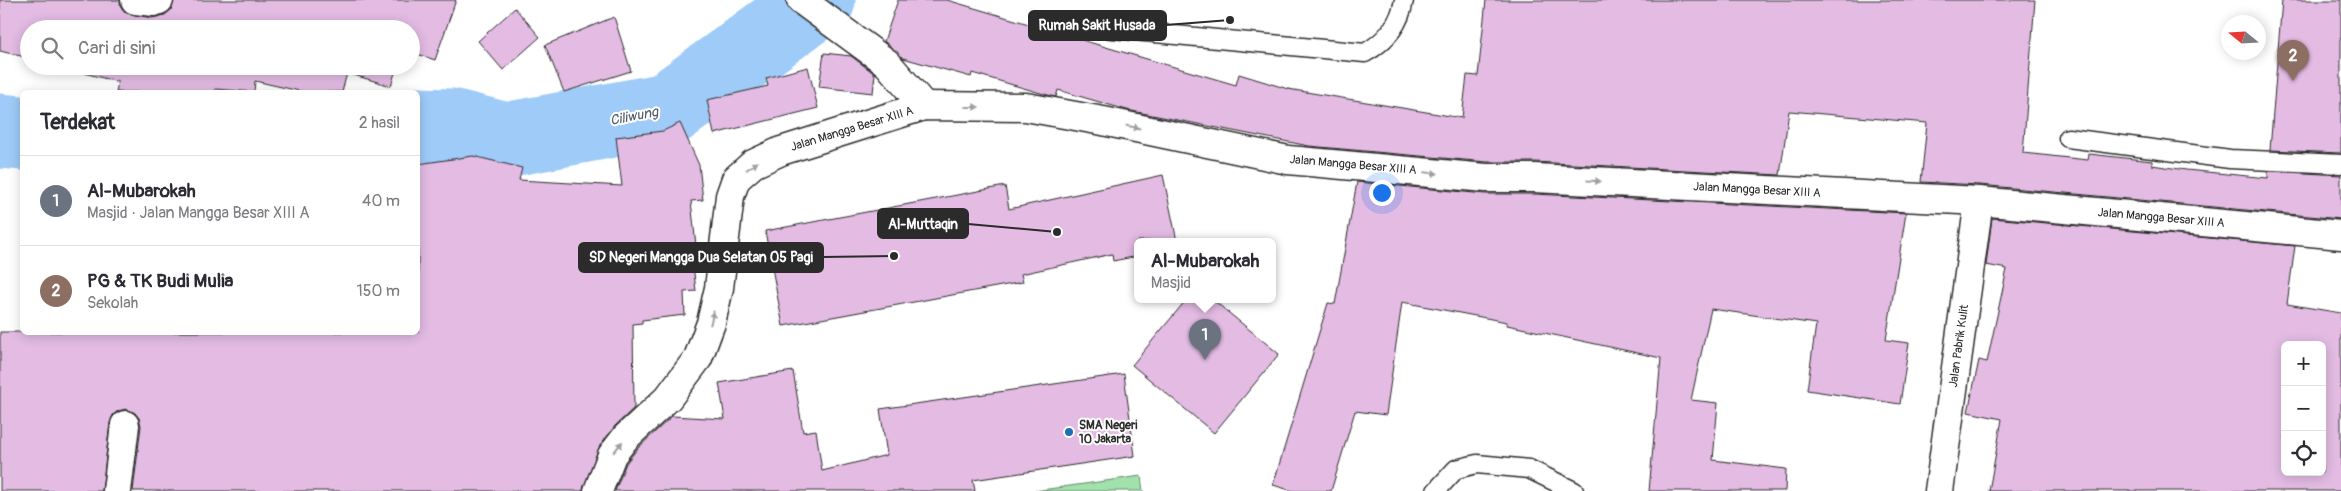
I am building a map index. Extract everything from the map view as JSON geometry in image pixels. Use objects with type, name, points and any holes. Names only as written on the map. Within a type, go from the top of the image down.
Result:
[{"type":"street","points":[[135,0],[154,2],[159,0]]},
{"type":"street","points":[[803,1],[887,63],[924,106]]},
{"type":"street","name":"Jalan Mangga Besar XIII A","points":[[598,491],[612,455],[626,438],[668,398],[698,358],[711,323],[719,288],[730,196],[736,179],[753,164],[780,151],[924,106],[1026,107],[1103,120],[1288,160],[1486,178],[1534,178],[1980,201],[2341,235]]},
{"type":"street","name":"Jalan Pabrik Kulit","points":[[1939,491],[1980,201]]},
{"type":"street","points":[[117,491],[125,425]]},
{"type":"lane","points":[[1049,23],[1365,53],[1384,41],[1402,10],[1404,0]]},
{"type":"lane","points":[[2068,138],[2230,159],[2341,164]]},
{"type":"lane","points":[[1436,491],[1456,468],[1477,464],[1528,469],[1574,491]]},
{"type":"green space","points":[[1141,476],[1143,491],[1034,491]]},
{"type":"building","points":[[0,0],[120,0],[121,7],[126,13],[152,18],[165,15],[171,10],[174,0],[456,0],[435,60],[420,55],[420,20],[20,20],[20,56],[0,51]]},
{"type":"building","points":[[898,0],[947,0],[1039,27],[1048,33],[1068,36],[1236,85],[1239,74],[1288,89],[1462,118],[1467,75],[1478,76],[1486,0],[2035,0],[2023,153],[2088,160],[2089,154],[2152,161],[2152,165],[2186,170],[2268,178],[2268,171],[2341,175],[2341,219],[1980,185],[1921,182],[1927,123],[1789,111],[1780,175],[1535,162],[1487,162],[1309,146],[1127,110],[1058,90],[1056,97],[972,73],[971,77],[903,58],[884,41]]},
{"type":"building","points":[[2282,0],[2341,0],[2341,153],[2270,150]]},
{"type":"building","points":[[515,8],[540,37],[503,70],[478,41]]},
{"type":"building","points":[[614,17],[631,71],[564,92],[545,45]]},
{"type":"building","points":[[824,53],[851,56],[875,74],[873,93],[819,87]]},
{"type":"building","points":[[808,67],[818,108],[714,134],[707,100],[768,86],[766,78]]},
{"type":"building","points":[[92,75],[346,75],[343,90],[295,90],[255,81],[254,90],[116,90],[118,82]]},
{"type":"building","points":[[354,75],[394,75],[391,86]]},
{"type":"building","points":[[680,123],[699,165],[703,200],[691,201],[698,263],[693,264],[696,291],[684,292],[685,315],[642,320],[642,323],[633,324],[634,408],[615,426],[600,446],[583,491],[133,491],[141,426],[139,418],[135,413],[126,409],[118,411],[113,415],[110,423],[102,491],[0,491],[0,332],[20,332],[20,335],[420,335],[420,164],[473,156],[522,168],[519,180],[622,186],[616,137],[663,131]]},
{"type":"building","points":[[1163,175],[1176,238],[1134,238],[1134,257],[1113,261],[1112,254],[1021,274],[1023,282],[783,326],[765,231],[1005,186],[1009,209]]},
{"type":"building","points":[[1357,182],[1485,194],[1534,194],[1906,213],[1886,340],[1909,343],[1900,404],[1807,390],[1816,324],[1711,309],[1691,400],[1718,403],[1713,460],[1786,469],[1785,491],[1649,491],[1661,358],[1507,325],[1507,322],[1402,302],[1386,415],[1355,411],[1331,491],[1293,491],[1273,485],[1328,303],[1335,304]]},
{"type":"building","points":[[1992,218],[2295,246],[2287,304],[2341,313],[2341,491],[1989,491],[2002,419],[1968,412],[1979,360],[1987,362],[2007,269],[1986,265]]},
{"type":"building","points":[[1184,303],[1217,303],[1279,354],[1214,433],[1132,365]]},
{"type":"building","points":[[793,371],[803,432],[816,430],[822,471],[887,455],[880,409],[1124,374],[1135,456],[973,480],[975,491],[615,491],[626,463],[638,448],[672,416],[725,419],[719,383]]},
{"type":"waterway","name":"Ciliwung","points":[[420,125],[451,126],[506,140],[667,110],[818,0]]},
{"type":"waterway","name":"Ciliwung","points":[[0,131],[20,133]]},
{"type":"place","name":"Rumah Sakit Husada","points":[[1230,20]]},
{"type":"place","name":"PG & TK Budi Mulia","points":[[2293,81]]},
{"type":"place","name":"Al-Muttaqin","points":[[1057,232]]},
{"type":"place","name":"SD Negeri Mangga Dua Selatan 05 Pagi","points":[[894,256]]},
{"type":"place","name":"Al-Mubarokah","points":[[1205,360]]},
{"type":"place","name":"SMA Negeri 10 Jakarta","points":[[1069,432]]}]
